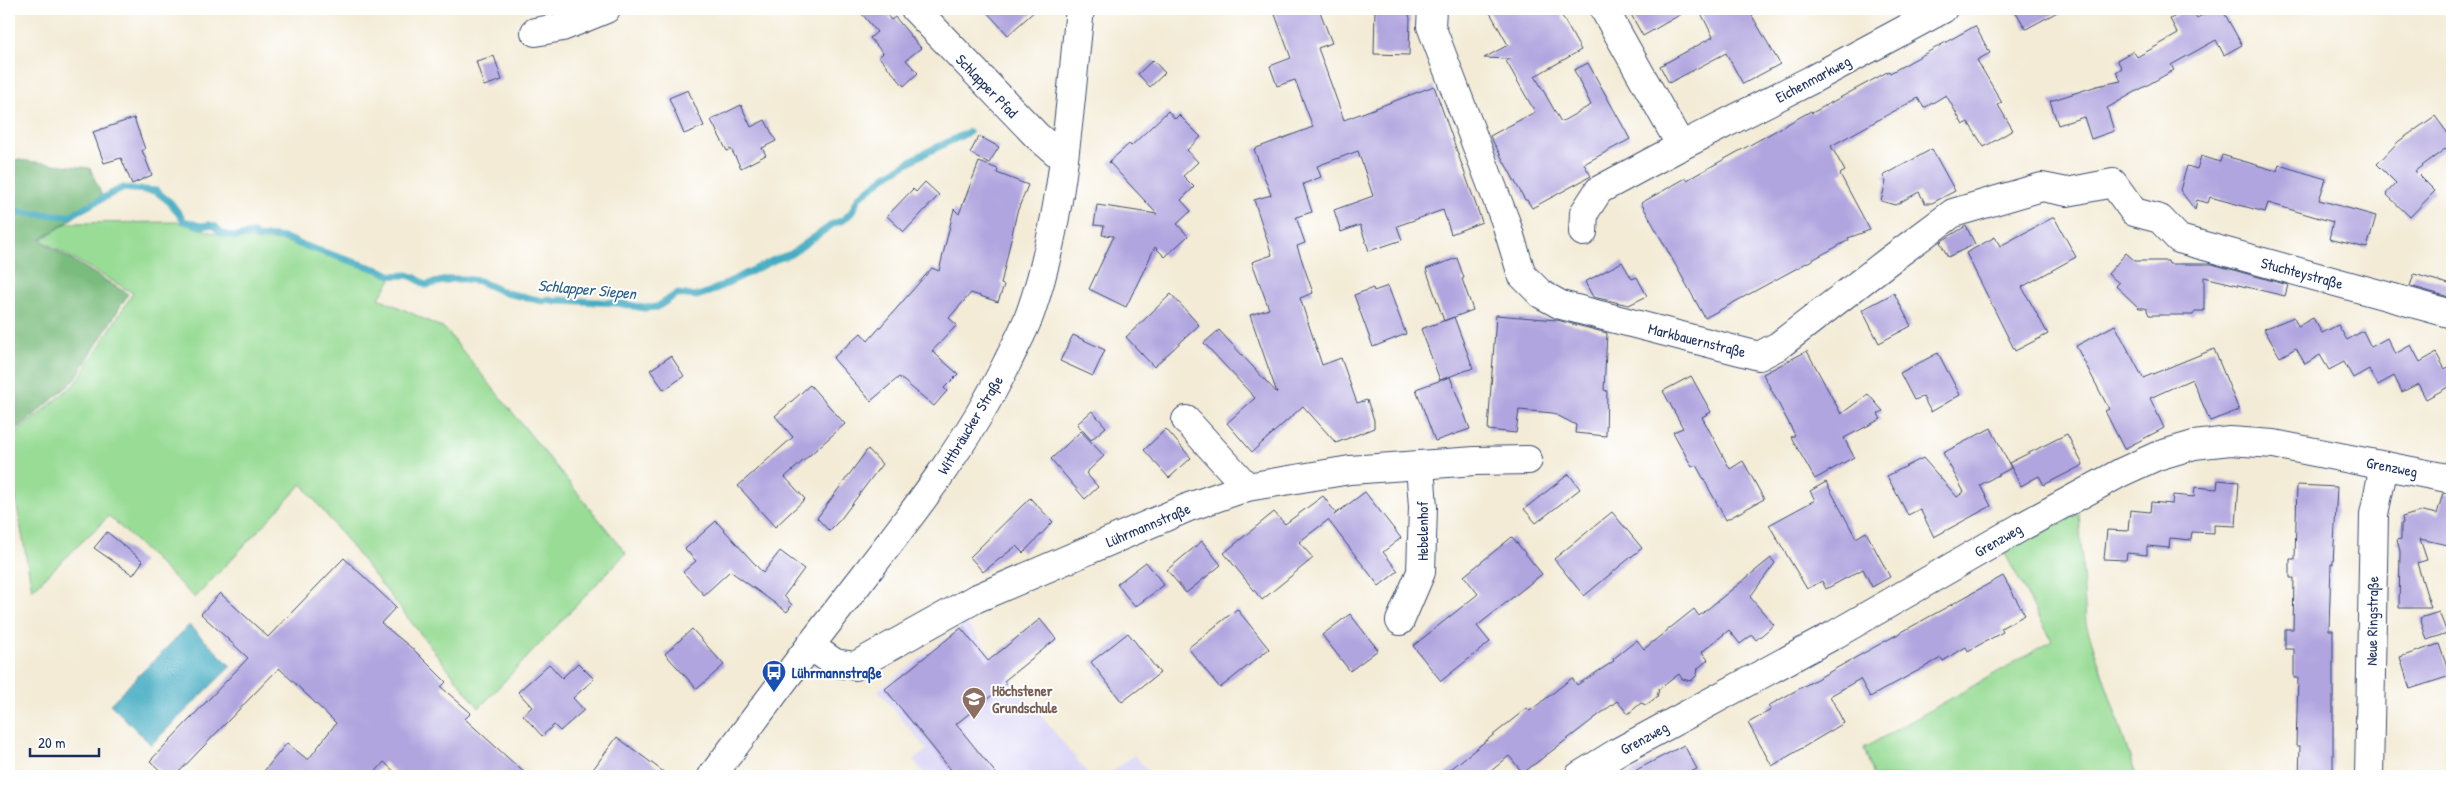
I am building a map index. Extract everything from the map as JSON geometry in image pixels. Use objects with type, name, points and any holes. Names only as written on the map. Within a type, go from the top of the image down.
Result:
[{"type":"street","points":[[535,32],[562,27],[606,9]]},
{"type":"street","name":"Schlapper Pfad","points":[[915,9],[1037,136],[1063,158]]},
{"type":"street","name":"Wittbräucker Straße","points":[[712,776],[921,503],[974,423],[998,380],[1030,314],[1047,257],[1063,158],[1080,9]]},
{"type":"street","name":"Markbauernstraße","points":[[1432,9],[1431,26],[1506,223],[1522,275],[1541,294],[1561,305],[1759,356],[1778,346],[1953,213],[2042,187],[2067,192],[2113,183],[2134,212],[2160,219]]},
{"type":"street","points":[[1604,9],[1681,146]]},
{"type":"street","name":"Eichenmarkweg","points":[[1583,232],[1584,213],[1599,190],[1811,80],[1942,9]]},
{"type":"street","name":"Stuchteystraße","points":[[2160,219],[2179,239],[2452,314]]},
{"type":"street","points":[[1186,420],[1247,487]]},
{"type":"street","name":"Grenzweg","points":[[1579,776],[1618,752],[1850,626],[2023,526],[2122,472],[2157,456],[2194,445],[2230,441],[2274,444],[2452,479]]},
{"type":"street","name":"Lührmannstraße","points":[[810,646],[835,662],[855,666],[975,599],[1189,507],[1247,487],[1350,470],[1475,461],[1528,460]]},
{"type":"street","name":"Hebelenhof","points":[[1400,621],[1421,572],[1423,507],[1420,466]]},
{"type":"street","name":"Neue Ringstraße","points":[[2369,776],[2374,514],[2384,466]]},
{"type":"shaded area","name":"Höchstener Grundschule","points":[[966,623],[1090,776],[926,776],[913,760],[927,750],[878,690]]},
{"type":"shaded area","points":[[1134,755],[1152,776],[1107,776]]},
{"type":"green space","points":[[9,159],[90,168],[102,196],[69,221],[39,240],[128,294],[74,381],[9,436]]},
{"type":"green space","points":[[178,222],[230,238],[283,241],[393,276],[379,298],[445,329],[626,553],[479,708],[302,484],[195,598],[109,516],[32,590],[9,461],[9,439],[76,383],[133,293],[41,240],[67,223]]},
{"type":"green space","points":[[2079,513],[2086,624],[2136,776],[1873,776],[1864,748],[2052,641],[2004,552]]},
{"type":"water","points":[[189,625],[231,666],[151,745],[110,704]]},
{"type":"building","points":[[858,9],[882,9],[891,20],[895,17],[921,48],[906,60],[918,73],[904,86],[879,57],[883,53],[870,38],[877,32]]},
{"type":"building","points":[[984,9],[1037,9],[1008,35]]},
{"type":"building","points":[[1273,9],[1319,9],[1332,43],[1318,48],[1344,120],[1434,86],[1482,222],[1451,234],[1443,210],[1397,226],[1402,240],[1369,251],[1360,225],[1341,232],[1334,210],[1373,196],[1358,151],[1317,166],[1321,177],[1303,184],[1312,212],[1296,217],[1305,243],[1297,246],[1313,293],[1300,298],[1322,365],[1341,358],[1357,403],[1367,400],[1374,420],[1374,428],[1336,443],[1303,406],[1252,452],[1227,423],[1255,398],[1204,343],[1219,330],[1277,393],[1250,315],[1269,309],[1252,262],[1272,255],[1254,200],[1271,195],[1254,149],[1313,127],[1295,80],[1277,86],[1270,66],[1291,58]]},
{"type":"building","points":[[1375,9],[1407,9],[1410,18],[1409,55],[1374,54]]},
{"type":"building","points":[[1488,9],[1558,9],[1581,50],[1535,76],[1561,122],[1591,105],[1574,70],[1588,63],[1630,139],[1584,164],[1591,176],[1532,208],[1527,200],[1525,200],[1490,136],[1535,112],[1506,61],[1511,59],[1484,58],[1508,45]]},
{"type":"building","points":[[1628,9],[1690,9],[1643,36]]},
{"type":"building","points":[[1699,9],[1748,9],[1780,64],[1743,84],[1726,53],[1669,83],[1660,66],[1713,37]]},
{"type":"building","points":[[2014,9],[2063,9],[2026,29]]},
{"type":"building","points":[[2188,9],[2192,9],[2197,18],[2214,9],[2222,9],[2242,45],[2224,55],[2216,40],[2171,65],[2174,70],[2107,108],[2114,131],[2091,139],[2084,117],[2058,125],[2050,101],[2097,86],[2121,81],[2116,72],[2122,68],[2117,60],[2133,51],[2137,57],[2178,34],[2170,19]]},
{"type":"building","points":[[1975,26],[1990,53],[1977,60],[2002,103],[1998,105],[2013,130],[1984,147],[1968,122],[1963,125],[1946,95],[1924,108],[1918,98],[1831,146],[1845,171],[1840,174],[1870,230],[1848,238],[1849,240],[1705,318],[1641,203],[1686,178],[1687,180],[1811,111],[1812,113],[1889,71],[1890,73]]},
{"type":"building","points":[[494,56],[502,80],[484,86],[476,61]]},
{"type":"building","points":[[1153,60],[1165,73],[1150,87],[1138,74]]},
{"type":"building","points":[[688,90],[704,126],[684,134],[669,98]]},
{"type":"building","points":[[741,105],[751,127],[765,120],[776,141],[762,148],[766,155],[741,168],[731,149],[727,151],[711,120]]},
{"type":"building","points":[[1168,111],[1175,119],[1179,115],[1201,137],[1187,150],[1198,162],[1183,176],[1194,187],[1181,200],[1191,211],[1177,224],[1188,236],[1165,257],[1155,247],[1126,307],[1089,289],[1114,236],[1102,235],[1104,226],[1094,225],[1097,205],[1157,214],[1109,162],[1129,144],[1131,146]]},
{"type":"building","points":[[2435,116],[2452,139],[2452,144],[2415,171],[2435,191],[2410,217],[2386,194],[2396,183],[2377,164],[2399,141]]},
{"type":"building","points":[[134,118],[145,149],[142,150],[152,175],[132,184],[121,158],[104,163],[93,132]]},
{"type":"building","points":[[979,136],[999,147],[989,163],[970,153]]},
{"type":"building","points":[[1932,149],[1955,191],[1932,203],[1925,203],[1919,192],[1895,205],[1881,201],[1886,182],[1883,176]]},
{"type":"building","points":[[2222,155],[2277,171],[2279,165],[2326,179],[2319,200],[2376,216],[2367,248],[2329,239],[2333,222],[2268,203],[2265,212],[2210,197],[2208,203],[2197,200],[2195,210],[2180,190],[2187,166],[2197,169],[2201,156],[2220,162]]},
{"type":"building","points":[[979,162],[998,169],[997,173],[1028,185],[1017,212],[1001,284],[1004,285],[998,302],[971,293],[949,318],[957,325],[932,351],[958,374],[944,388],[947,391],[934,406],[899,377],[871,401],[833,358],[861,333],[868,341],[932,268],[939,271],[954,209],[959,214]]},
{"type":"building","points":[[925,182],[939,195],[904,232],[887,216],[913,189],[916,192]]},
{"type":"building","points":[[2054,217],[2076,257],[2022,287],[2048,334],[2015,351],[1966,253],[1995,237],[2000,246]]},
{"type":"building","points":[[1966,226],[1975,244],[1948,257],[1940,242]]},
{"type":"building","points":[[2126,253],[2135,261],[2168,261],[2169,264],[2212,264],[2288,285],[2285,296],[2204,277],[2204,311],[2195,311],[2193,315],[2149,315],[2146,308],[2139,308],[2116,286],[2119,283],[2108,274]]},
{"type":"building","points":[[1457,258],[1473,310],[1444,321],[1426,269]]},
{"type":"building","points":[[1622,262],[1632,279],[1637,277],[1647,296],[1629,305],[1593,297],[1585,282]]},
{"type":"building","points":[[2414,274],[2452,285],[2452,298],[2410,286]]},
{"type":"building","points":[[1388,286],[1406,334],[1373,347],[1354,295],[1373,288],[1374,291]]},
{"type":"building","points":[[1894,293],[1911,326],[1879,343],[1862,310]]},
{"type":"building","points":[[1171,294],[1199,325],[1154,367],[1126,337]]},
{"type":"building","points":[[1496,315],[1557,320],[1607,333],[1604,390],[1607,391],[1606,436],[1575,433],[1576,425],[1553,413],[1519,410],[1516,433],[1488,430]]},
{"type":"building","points":[[1454,317],[1473,368],[1440,380],[1421,329]]},
{"type":"building","points":[[2294,317],[2298,326],[2313,318],[2322,333],[2338,325],[2347,340],[2363,331],[2371,347],[2387,338],[2395,354],[2411,345],[2420,362],[2436,353],[2445,369],[2452,364],[2452,385],[2426,399],[2418,384],[2402,392],[2394,376],[2378,385],[2369,369],[2353,378],[2344,362],[2329,370],[2320,355],[2305,364],[2296,348],[2280,357],[2264,329]]},
{"type":"building","points":[[2115,325],[2143,378],[2214,349],[2239,410],[2210,421],[2192,379],[2150,398],[2164,428],[2124,449],[2105,411],[2109,409],[2076,346]]},
{"type":"building","points":[[1073,335],[1105,350],[1093,376],[1060,361]]},
{"type":"building","points":[[1807,351],[1841,414],[1868,394],[1883,411],[1878,414],[1881,419],[1844,438],[1854,457],[1815,479],[1791,437],[1795,435],[1763,374]]},
{"type":"building","points":[[1938,353],[1960,395],[1931,412],[1923,397],[1914,400],[1900,373]]},
{"type":"building","points":[[671,356],[684,376],[664,390],[650,370]]},
{"type":"building","points":[[1691,376],[1711,412],[1702,417],[1730,469],[1743,461],[1764,499],[1726,520],[1696,465],[1692,467],[1673,432],[1683,428],[1663,391]]},
{"type":"building","points":[[1450,377],[1470,429],[1435,441],[1416,389]]},
{"type":"building","points":[[810,385],[845,424],[785,477],[805,499],[775,527],[738,486],[793,437],[775,416]]},
{"type":"building","points":[[1092,411],[1106,427],[1091,440],[1077,424]]},
{"type":"building","points":[[1991,428],[2011,468],[1980,485],[1991,506],[1934,537],[1920,509],[1908,515],[1887,476],[1923,458],[1957,497],[1964,492],[1943,453]]},
{"type":"building","points":[[1166,429],[1191,458],[1169,478],[1144,450]]},
{"type":"building","points":[[1081,431],[1104,456],[1086,473],[1098,487],[1085,499],[1051,459]]},
{"type":"building","points":[[2067,434],[2083,465],[2044,485],[2039,476],[2021,486],[2009,463]]},
{"type":"building","points":[[868,449],[882,464],[840,520],[829,531],[817,518]]},
{"type":"building","points":[[1569,474],[1580,489],[1536,523],[1524,509]]},
{"type":"building","points":[[2218,480],[2239,482],[2236,526],[2214,525],[2214,533],[2192,532],[2191,540],[2170,538],[2169,548],[2147,546],[2147,555],[2127,553],[2126,560],[2104,559],[2107,530],[2128,531],[2130,510],[2150,512],[2151,502],[2172,504],[2173,495],[2194,497],[2195,487],[2217,489]]},
{"type":"building","points":[[1826,482],[1856,538],[1866,532],[1890,577],[1872,587],[1863,569],[1826,589],[1822,581],[1807,589],[1769,525],[1815,500],[1810,491]]},
{"type":"building","points":[[2297,485],[2337,487],[2333,564],[2331,564],[2329,630],[2333,630],[2333,776],[2299,776],[2300,746],[2296,746],[2298,678],[2294,678],[2294,649],[2285,649],[2285,629],[2293,629],[2294,578],[2290,578],[2290,559],[2295,559]]},
{"type":"building","points":[[1365,492],[1401,538],[1383,552],[1398,571],[1379,586],[1328,520],[1299,542],[1313,558],[1262,600],[1224,553],[1274,512],[1285,524],[1323,496],[1336,513],[1334,515]]},
{"type":"building","points":[[2443,493],[2452,494],[2452,546],[2420,539],[2427,560],[2417,563],[2431,608],[2399,608],[2400,551],[2397,540],[2401,539],[2402,517],[2423,511],[2437,514]]},
{"type":"building","points":[[1030,498],[1053,522],[1023,553],[1016,546],[983,572],[970,557]]},
{"type":"building","points":[[1612,512],[1642,548],[1584,596],[1554,559]]},
{"type":"building","points":[[716,521],[763,573],[780,551],[804,569],[784,596],[792,605],[787,612],[730,571],[704,595],[683,572],[696,561],[685,549]]},
{"type":"building","points":[[107,532],[143,561],[133,575],[94,548]]},
{"type":"building","points":[[1512,537],[1542,574],[1477,626],[1490,642],[1441,681],[1413,646],[1478,594],[1464,576]]},
{"type":"building","points":[[1202,541],[1221,565],[1186,593],[1167,570]]},
{"type":"building","points":[[344,558],[396,607],[381,623],[414,650],[446,682],[441,687],[471,713],[465,719],[528,776],[399,776],[384,762],[372,776],[260,776],[287,743],[308,760],[336,723],[279,668],[175,776],[166,776],[150,761],[248,658],[201,614],[220,593],[268,637]]},
{"type":"building","points":[[1771,558],[1775,563],[1750,597],[1774,625],[1756,640],[1752,635],[1740,644],[1729,630],[1702,652],[1708,660],[1698,668],[1697,675],[1691,681],[1682,679],[1679,674],[1659,689],[1657,697],[1646,705],[1641,703],[1628,714],[1617,701],[1523,773],[1509,756],[1485,776],[1442,776],[1527,708],[1530,711],[1572,678],[1577,685],[1614,661],[1613,659],[1637,640],[1644,649],[1694,609],[1699,616]]},
{"type":"building","points":[[1146,562],[1164,585],[1135,607],[1117,584]]},
{"type":"building","points":[[2003,576],[2025,615],[2001,628],[2003,632],[1968,651],[1966,647],[1943,661],[1941,658],[1870,697],[1860,679],[1830,696],[1844,723],[1772,766],[1748,723],[1771,710],[1768,706]]},
{"type":"building","points":[[1237,609],[1269,649],[1220,688],[1188,648]]},
{"type":"building","points":[[2439,612],[2447,633],[2427,640],[2420,618]]},
{"type":"building","points":[[1350,614],[1378,650],[1350,671],[1322,635]]},
{"type":"building","points":[[1040,619],[1056,639],[1004,681],[1006,684],[956,724],[998,776],[956,776],[885,689],[961,628],[988,661]]},
{"type":"building","points":[[692,629],[724,665],[697,689],[665,654]]},
{"type":"building","points":[[1128,633],[1160,673],[1122,702],[1091,662]]},
{"type":"building","points":[[2439,644],[2450,676],[2410,689],[2400,657]]},
{"type":"building","points":[[578,663],[594,679],[573,698],[584,710],[560,731],[554,725],[542,736],[523,715],[532,707],[518,692],[549,664],[562,678]]},
{"type":"building","points":[[617,737],[669,776],[588,776]]},
{"type":"building","points":[[1684,745],[1697,769],[1683,776],[1625,776]]},
{"type":"waterway","name":"Schlapper Siepen","points":[[9,209],[26,213],[69,216],[122,188],[156,191],[171,203],[184,221],[200,226],[210,225],[216,227],[221,233],[235,237],[253,234],[258,238],[284,238],[389,275],[407,275],[426,285],[451,279],[465,279],[479,281],[506,293],[543,301],[548,299],[555,302],[560,300],[618,303],[644,308],[657,307],[677,294],[697,296],[709,292],[774,260],[791,254],[833,224],[843,220],[851,213],[859,197],[886,176],[919,156],[969,132]]},
{"type":"place","name":"Lührmannstraße","points":[[774,693]]},
{"type":"place","name":"Höchstener Grundschule","points":[[974,720]]}]
